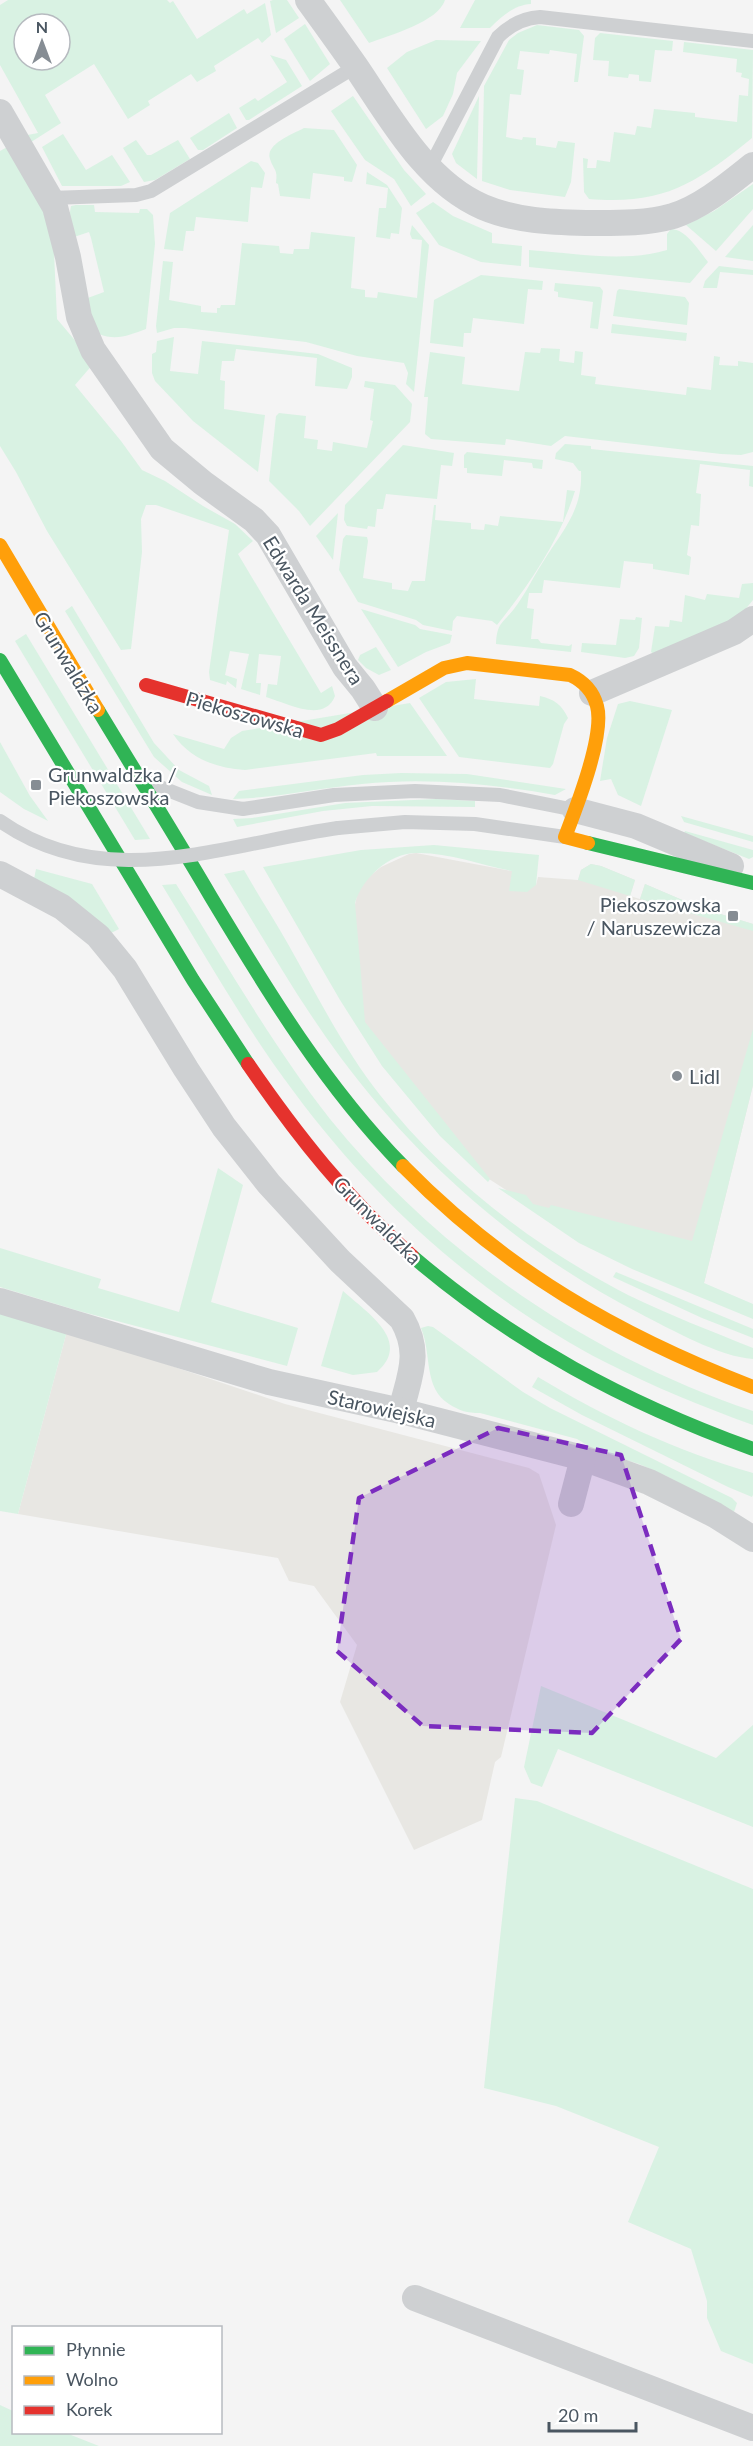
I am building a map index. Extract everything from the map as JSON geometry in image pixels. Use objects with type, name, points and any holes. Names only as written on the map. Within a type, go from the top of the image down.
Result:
[{"type":"main road","name":"Grunwaldzka","points":[[0,545],[139,778],[305,1048],[341,1096],[404,1168],[480,1237],[564,1296],[677,1357],[753,1387]]},
{"type":"main road","name":"Grunwaldzka","points":[[0,660],[190,974],[256,1078],[303,1141],[354,1200],[434,1275],[530,1343],[604,1386],[655,1411],[753,1449]]},
{"type":"main road","points":[[375,708],[444,668],[467,663],[570,675],[584,683],[592,693],[598,709],[598,721],[575,810],[565,837],[753,883]]},
{"type":"main road","name":"Piekoszowska","points":[[146,685],[321,735],[338,729],[375,708]]},
{"type":"street","points":[[308,0],[396,126],[434,162],[461,195],[482,206],[508,215],[561,222],[633,223],[661,219],[683,212],[730,183],[753,165]]},
{"type":"street","name":"Edwarda Meissnera","points":[[0,112],[51,198],[68,257],[79,317],[93,350],[162,449],[203,483],[254,520],[268,535],[345,667],[375,708]]},
{"type":"street","points":[[592,693],[740,629],[753,618]]},
{"type":"street","points":[[575,810],[636,826],[753,876]]},
{"type":"street","points":[[0,874],[62,907],[98,936],[125,969],[224,1127],[268,1184],[333,1255],[402,1319],[409,1331],[414,1363],[401,1411]]},
{"type":"street","name":"Starowiejska","points":[[0,1301],[269,1382],[401,1411],[583,1458],[649,1482],[715,1515],[753,1539]]},
{"type":"street","points":[[571,1504],[583,1458]]},
{"type":"street","points":[[415,2298],[753,2428]]},
{"type":"lane","points":[[434,162],[498,37],[509,27],[524,20],[540,17],[753,40]]},
{"type":"lane","points":[[51,198],[136,195],[151,190],[355,67]]},
{"type":"lane","points":[[139,778],[198,802],[243,809],[334,795],[415,791],[500,795],[575,810]]},
{"type":"lane","points":[[0,821],[32,840],[64,852],[94,858],[123,860],[150,860],[196,855],[300,833],[405,822],[475,824],[565,837]]},
{"type":"highlighted area","points":[[498,1428],[621,1455],[681,1639],[592,1733],[423,1726],[337,1651],[359,1498]]},
{"type":"shaded area","points":[[416,853],[512,871],[536,885],[538,877],[578,880],[581,870],[591,864],[601,866],[635,880],[630,896],[640,899],[645,884],[701,908],[753,924],[753,1085],[704,1283],[580,1238],[489,1179],[363,1023],[354,909],[358,891],[365,880],[381,867]]},
{"type":"shaded area","points":[[67,1331],[285,1404],[529,1468],[539,1474],[556,1525],[501,1757],[495,1762],[482,1820],[414,1850],[340,1702],[357,1645],[314,1586],[289,1581],[278,1558],[18,1514]]},
{"type":"green space","points":[[8,0],[167,0],[170,3],[173,1],[197,39],[244,9],[247,14],[265,3],[271,35],[262,43],[258,38],[214,66],[216,71],[197,82],[191,74],[148,101],[150,105],[128,119],[94,64],[45,95],[61,123],[28,144],[22,136],[38,133],[0,65],[0,5]]},
{"type":"green space","points":[[287,0],[299,18],[276,33],[270,1]]},
{"type":"green space","points":[[340,0],[445,0],[441,8],[423,21],[369,43]]},
{"type":"green space","points":[[475,0],[531,0],[531,4],[514,9],[490,28],[460,28]]},
{"type":"green space","points":[[305,24],[330,64],[310,81],[284,39]]},
{"type":"green space","points":[[537,25],[579,30],[584,36],[578,82],[574,82],[577,54],[550,50],[549,54],[520,51],[517,69],[524,70],[521,95],[510,94],[506,137],[522,140],[523,137],[536,138],[536,145],[556,148],[558,141],[575,143],[571,182],[565,197],[510,190],[482,181],[484,86],[509,40],[518,33]]},
{"type":"green space","points":[[600,33],[673,41],[672,51],[655,50],[651,82],[639,81],[639,75],[629,74],[628,78],[608,76],[609,61],[593,60],[595,38]]},
{"type":"green space","points":[[436,40],[481,41],[457,73],[453,94],[443,116],[426,129],[387,68],[407,52]]},
{"type":"green space","points":[[684,42],[753,50],[752,138],[713,168],[677,188],[638,198],[589,199],[584,192],[583,158],[588,159],[587,168],[596,168],[597,160],[610,162],[614,132],[635,135],[637,126],[651,128],[654,109],[695,113],[695,117],[737,122],[739,95],[748,96],[749,79],[741,77],[742,73],[736,72],[737,59],[683,52]]},
{"type":"green space","points":[[270,55],[286,60],[302,86],[246,120],[239,108],[255,98],[258,101],[287,82]]},
{"type":"green space","points":[[353,96],[404,170],[426,194],[411,206],[394,179],[365,160],[331,111]]},
{"type":"green space","points":[[479,96],[477,179],[456,163],[452,154]]},
{"type":"green space","points":[[229,113],[237,128],[203,150],[198,150],[190,138]]},
{"type":"green space","points":[[304,128],[334,130],[357,165],[352,182],[344,181],[344,177],[313,173],[310,199],[280,196],[270,154],[281,140]]},
{"type":"green space","points":[[63,134],[86,170],[112,155],[130,182],[121,186],[62,186],[42,147]]},
{"type":"green space","points":[[136,140],[147,155],[151,155],[178,140],[190,159],[155,180],[144,182],[123,148]]},
{"type":"green space","points":[[9,146],[53,230],[57,319],[94,363],[75,385],[142,470],[165,481],[235,524],[253,541],[238,554],[321,693],[332,686],[335,696],[323,709],[294,707],[266,697],[268,684],[277,685],[281,656],[259,654],[256,683],[261,683],[260,695],[241,689],[249,654],[230,651],[225,675],[237,679],[236,688],[227,681],[226,685],[210,680],[209,672],[229,530],[156,505],[146,505],[141,519],[142,552],[131,649],[121,650],[47,531],[0,446],[0,151]]},
{"type":"green space","points":[[251,161],[258,163],[265,173],[262,188],[251,187],[248,222],[196,217],[194,231],[186,231],[183,251],[164,249],[170,213]]},
{"type":"green space","points":[[367,172],[387,185],[402,208],[399,234],[391,233],[390,239],[376,237],[379,208],[386,208],[388,188],[366,184]]},
{"type":"green space","points":[[753,184],[753,209],[716,251],[686,225],[714,211]]},
{"type":"green space","points":[[433,202],[453,216],[492,233],[492,243],[522,246],[521,266],[481,262],[439,245],[416,213]]},
{"type":"green space","points":[[94,205],[95,212],[139,213],[140,209],[147,209],[153,215],[155,244],[146,329],[117,337],[99,334],[85,299],[104,292],[91,238],[89,232],[74,237],[63,213],[70,212],[71,206]]},
{"type":"green space","points":[[412,225],[429,245],[414,392],[406,384],[408,373],[404,363],[357,356],[306,342],[185,328],[174,328],[157,333],[163,261],[173,262],[169,300],[201,306],[201,312],[217,313],[217,308],[221,305],[235,305],[242,243],[279,246],[280,253],[293,254],[294,249],[309,249],[311,232],[355,237],[351,288],[365,290],[365,297],[377,298],[378,292],[417,298],[422,240],[412,239],[410,234]]},
{"type":"green space","points":[[753,225],[753,261],[725,257]]},
{"type":"green space","points":[[671,229],[687,237],[708,262],[690,283],[529,267],[529,250],[616,257],[667,250],[667,234]]},
{"type":"green space","points":[[719,266],[753,270],[753,275],[720,272],[717,288],[703,288],[705,281]]},
{"type":"green space","points":[[481,275],[543,281],[542,290],[528,289],[524,324],[473,318],[471,333],[464,333],[463,347],[430,343],[434,300]]},
{"type":"green space","points":[[555,283],[600,287],[603,291],[598,329],[590,328],[593,302],[558,297],[558,292],[554,291]]},
{"type":"green space","points":[[619,289],[685,297],[689,303],[687,325],[613,316]]},
{"type":"green space","points":[[612,324],[687,333],[686,341],[611,333]]},
{"type":"green space","points":[[174,337],[170,371],[198,374],[202,341],[318,354],[352,368],[352,377],[347,389],[315,386],[317,358],[236,349],[234,361],[222,361],[220,380],[225,381],[224,409],[265,415],[258,472],[193,421],[155,381],[152,373],[152,354],[156,352],[157,341]]},
{"type":"green space","points":[[541,348],[560,349],[559,361],[574,363],[575,351],[583,352],[581,375],[596,377],[595,384],[686,395],[687,387],[711,390],[714,356],[720,357],[719,365],[738,366],[738,361],[753,363],[753,452],[741,455],[721,454],[565,436],[551,446],[506,439],[505,445],[431,439],[425,434],[428,397],[424,397],[430,352],[465,357],[462,384],[519,391],[525,352],[540,353]]},
{"type":"green space","points":[[365,381],[395,385],[412,404],[410,422],[310,526],[299,511],[269,481],[276,416],[279,413],[306,416],[304,438],[318,440],[317,449],[332,451],[333,442],[367,448],[373,421],[370,420],[374,389],[364,387]]},
{"type":"green space","points":[[565,444],[591,446],[591,449],[753,466],[753,487],[749,486],[750,470],[700,464],[696,493],[701,494],[699,526],[691,525],[687,555],[691,557],[689,575],[653,569],[653,564],[624,561],[620,588],[544,580],[542,593],[529,593],[527,608],[534,609],[531,639],[538,639],[541,643],[569,646],[572,644],[571,652],[496,644],[501,624],[522,598],[570,520],[579,498],[581,471],[573,463],[555,459],[556,453]]},
{"type":"green space","points":[[403,445],[454,453],[452,466],[441,465],[437,499],[386,494],[383,509],[377,509],[375,527],[368,526],[367,529],[347,526],[344,520],[345,505]]},
{"type":"green space","points":[[467,452],[543,460],[542,469],[533,468],[532,463],[504,460],[502,476],[467,473],[467,468],[464,468],[464,455]]},
{"type":"green space","points":[[567,490],[575,491],[569,509],[561,527],[532,578],[497,625],[492,621],[457,616],[453,621],[452,631],[423,625],[416,620],[358,602],[339,570],[343,539],[346,535],[367,537],[363,578],[392,583],[392,589],[408,591],[412,581],[425,581],[434,505],[436,505],[435,520],[471,523],[471,529],[484,530],[485,524],[498,526],[500,516],[563,522]]},
{"type":"green space","points":[[338,513],[333,560],[316,536]]},
{"type":"green space","points":[[753,583],[753,600],[739,617],[654,654],[651,652],[655,626],[669,627],[670,620],[682,622],[685,595],[705,600],[707,594],[739,598],[742,584]]},
{"type":"green space","points":[[72,606],[154,743],[179,770],[209,786],[212,795],[182,782],[154,757],[65,611]]},
{"type":"green space","points":[[361,609],[415,625],[420,629],[452,635],[450,643],[426,652],[398,667]]},
{"type":"green space","points":[[636,617],[642,618],[639,648],[634,656],[625,658],[581,652],[582,643],[616,645],[620,619],[635,620]]},
{"type":"green space","points":[[26,634],[150,839],[135,840],[15,641]]},
{"type":"green space","points":[[376,647],[391,670],[379,675],[366,668],[358,660],[360,655]]},
{"type":"green space","points":[[476,679],[474,699],[539,706],[540,696],[560,706],[568,718],[550,768],[459,757],[419,698],[446,682]]},
{"type":"green space","points":[[630,701],[672,710],[641,806],[618,795],[611,779],[600,781],[607,738],[618,704]]},
{"type":"green space","points":[[410,703],[447,756],[377,756],[376,753],[245,770],[204,761],[187,750],[173,734],[224,749],[231,738],[242,731]]},
{"type":"green space","points":[[0,742],[30,796],[48,821],[24,809],[0,792]]},
{"type":"green space","points":[[467,774],[566,789],[555,795],[483,785],[411,781],[362,784],[233,799],[239,791],[363,775]]},
{"type":"green space","points":[[436,799],[475,801],[475,807],[372,806],[323,811],[237,827],[233,819],[345,803]]},
{"type":"green space","points":[[681,816],[753,836],[753,842],[684,822]]},
{"type":"green space","points":[[685,831],[753,850],[753,857],[749,859],[684,833]]},
{"type":"green space","points":[[434,845],[539,855],[536,885],[527,892],[509,891],[512,871],[428,853],[406,854],[396,857],[378,869],[364,885],[355,903],[365,1022],[490,1179],[488,1182],[440,1136],[382,1066],[340,1000],[263,867],[361,850]]},
{"type":"green space","points":[[591,864],[635,880],[630,896],[578,880],[581,870]]},
{"type":"green space","points":[[36,869],[92,884],[119,929],[111,933],[34,879]]},
{"type":"green space","points":[[244,870],[354,1059],[380,1095],[433,1155],[493,1208],[558,1255],[628,1295],[753,1348],[753,1359],[726,1353],[695,1341],[596,1289],[554,1263],[514,1234],[439,1169],[372,1097],[310,1014],[224,874]]},
{"type":"green space","points":[[176,884],[269,1033],[309,1091],[373,1168],[419,1214],[468,1256],[521,1295],[576,1330],[633,1361],[692,1388],[753,1411],[753,1425],[643,1380],[562,1338],[518,1310],[435,1246],[360,1172],[294,1092],[259,1042],[162,885]]},
{"type":"green space","points":[[645,884],[701,908],[753,924],[753,931],[640,899]]},
{"type":"green space","points":[[753,1029],[753,1085],[704,1283],[753,1304],[753,1319],[632,1269],[579,1243],[498,1188],[526,1195],[533,1204],[549,1208],[551,1205],[692,1241]]},
{"type":"green space","points":[[218,1168],[243,1185],[211,1302],[298,1328],[287,1366],[79,1311],[0,1287],[0,1248],[101,1279],[98,1288],[179,1312]]},
{"type":"green space","points":[[616,1272],[753,1329],[753,1338],[702,1318],[613,1277]]},
{"type":"green space","points":[[343,1291],[373,1318],[388,1338],[390,1349],[387,1360],[377,1372],[353,1375],[321,1366]]},
{"type":"green space","points":[[0,1311],[67,1331],[18,1514],[0,1511]]},
{"type":"green space","points":[[433,1327],[523,1392],[550,1408],[732,1498],[737,1503],[734,1512],[666,1476],[639,1464],[595,1450],[577,1439],[480,1413],[471,1413],[449,1404],[435,1389],[429,1370],[421,1328]]},
{"type":"green space","points":[[538,1377],[642,1432],[696,1454],[753,1473],[752,1497],[582,1415],[532,1387]]},
{"type":"green space","points":[[541,1686],[716,1758],[753,1725],[753,1827],[558,1749],[542,1787],[531,1783],[524,1767]]},
{"type":"green space","points":[[515,1798],[537,1801],[753,1889],[753,2364],[721,2351],[707,2318],[707,2301],[691,2249],[628,2222],[659,2147],[556,2106],[484,2088]]},
{"type":"green space","points":[[0,2405],[12,2411],[12,2434],[69,2434],[99,2446],[0,2446]]},
{"type":"traffic: fast","points":[[0,660],[193,980],[248,1064]]},
{"type":"traffic: fast","points":[[98,710],[276,1003],[348,1104],[403,1166]]},
{"type":"traffic: fast","points":[[588,843],[753,883]]},
{"type":"traffic: fast","points":[[412,1256],[491,1317],[574,1368],[661,1412],[753,1449]]},
{"type":"traffic: slow","points":[[0,545],[98,710]]},
{"type":"traffic: slow","points":[[387,701],[444,668],[467,663],[570,675],[579,680],[587,687],[597,706],[597,735],[588,772],[565,837],[588,843]]},
{"type":"traffic: slow","points":[[403,1166],[482,1237],[523,1268],[566,1296],[656,1345],[753,1387]]},
{"type":"traffic: jam","points":[[146,685],[321,735],[338,729],[387,701]]},
{"type":"traffic: jam","points":[[248,1064],[324,1165],[366,1212],[412,1256]]},
{"type":"place","name":"Grunwaldzka / Piekoszowska","points":[[36,785]]},
{"type":"place","name":"Piekoszowska / Naruszewicza","points":[[733,916]]},
{"type":"place","name":"Lidl","points":[[677,1076]]}]
